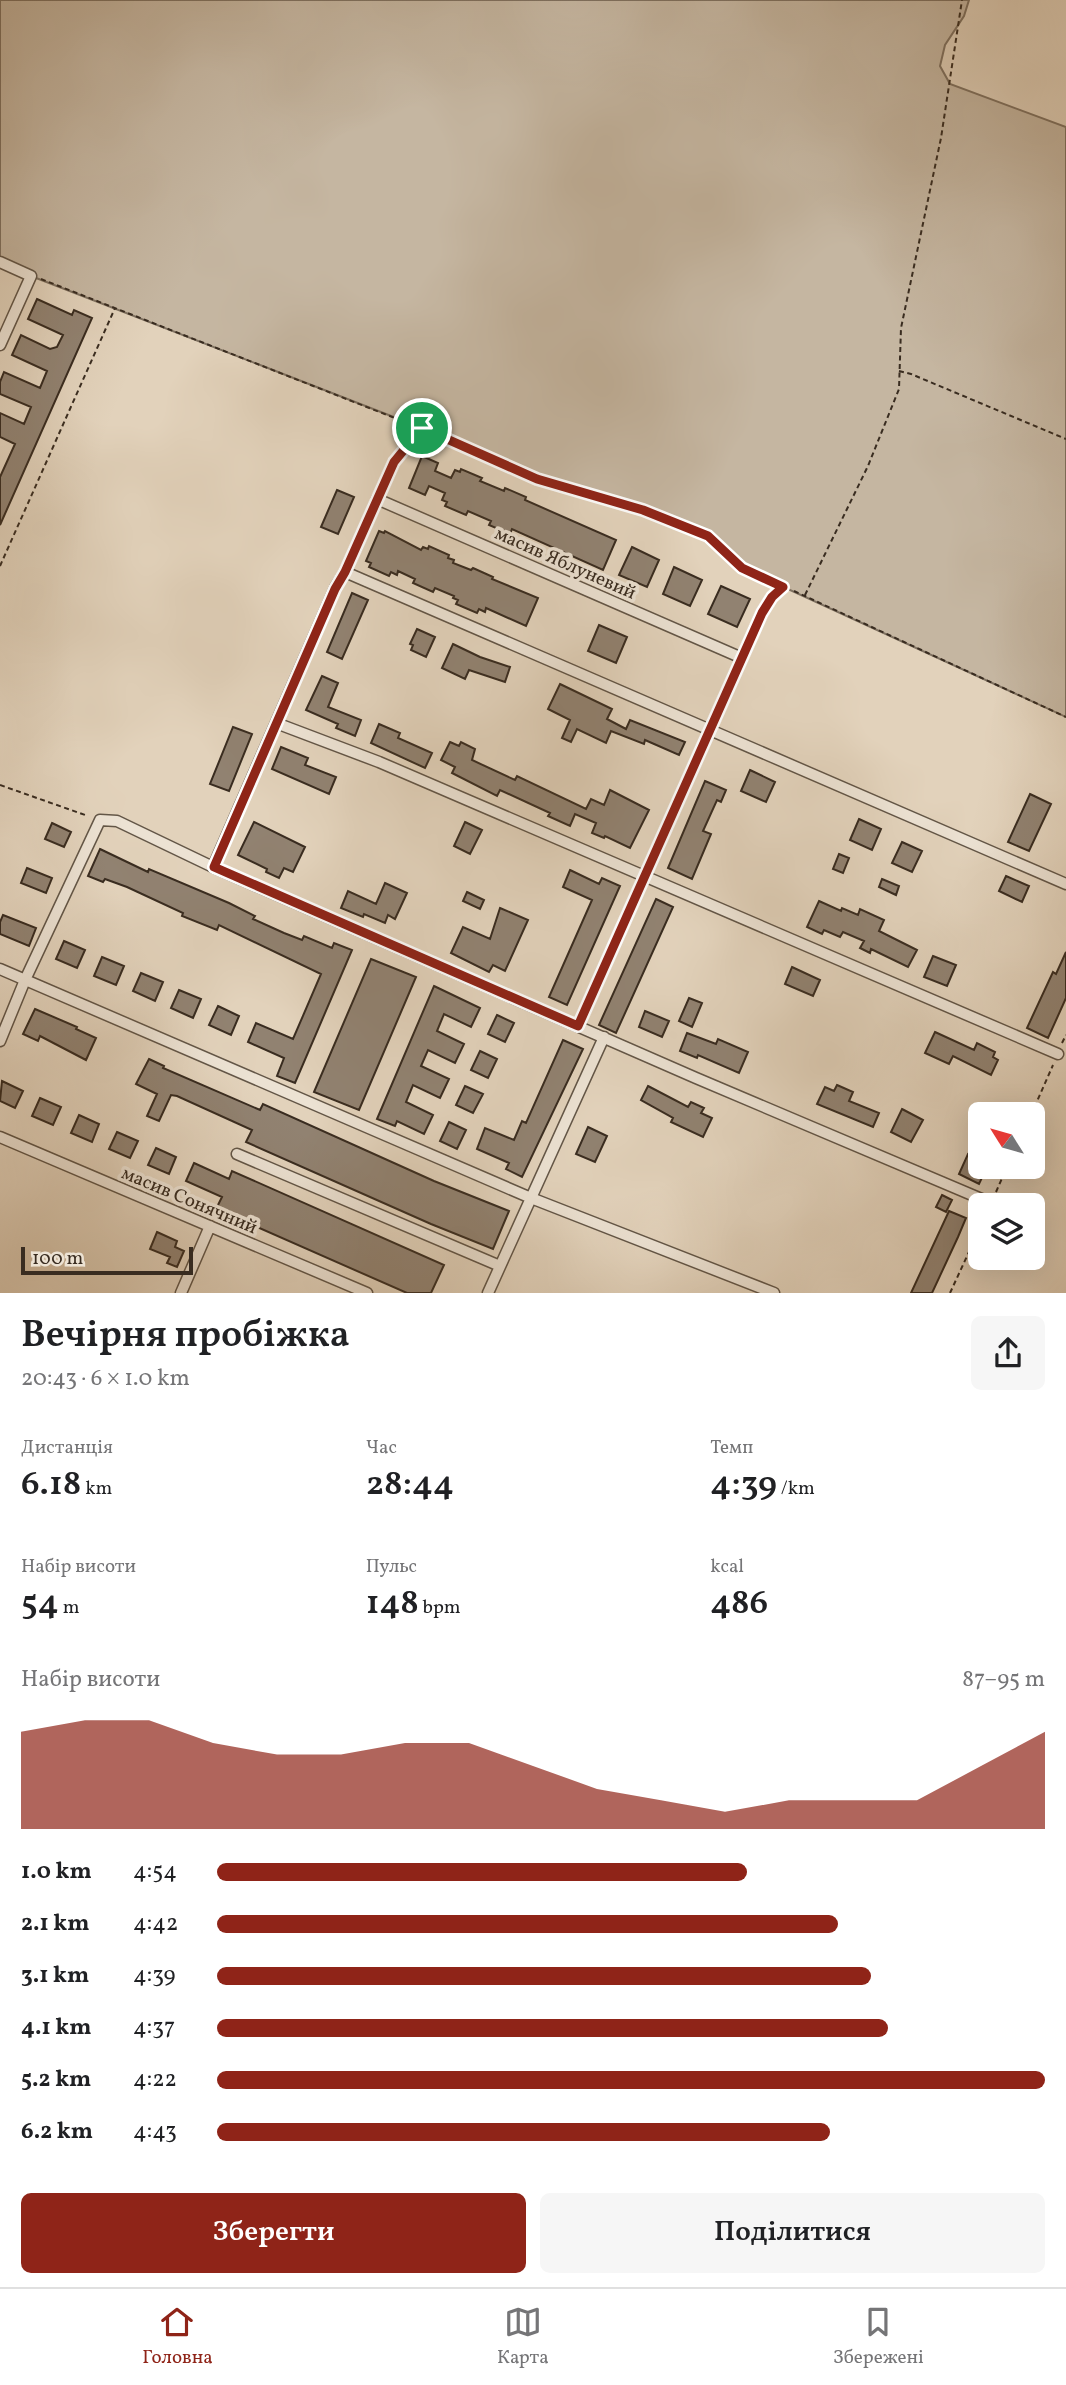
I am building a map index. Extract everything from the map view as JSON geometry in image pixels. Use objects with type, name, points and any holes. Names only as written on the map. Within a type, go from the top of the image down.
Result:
[{"type":"street","points":[[0,262],[31,276],[0,345]]},
{"type":"street","points":[[214,867],[335,589],[394,462],[422,428]]},
{"type":"street","name":"масив Яблуневий","points":[[377,499],[742,658]]},
{"type":"street","points":[[345,572],[1066,884]]},
{"type":"street","points":[[578,1026],[762,613],[772,597],[783,587]]},
{"type":"street","points":[[276,723],[379,762],[1058,1054]]},
{"type":"street","points":[[0,1041],[25,980],[100,820],[117,821],[214,867],[578,1026],[969,1193]]},
{"type":"street","points":[[0,969],[531,1198],[774,1293]]},
{"type":"street","points":[[488,1293],[604,1037]]},
{"type":"street","name":"масив Сонячний","points":[[0,1137],[366,1293]]},
{"type":"street","points":[[237,1154],[500,1266]]},
{"type":"street","points":[[181,1293],[210,1226]]},
{"type":"path","points":[[805,595],[869,466],[899,389],[901,328],[941,138],[962,0]]},
{"type":"path","points":[[31,276],[422,428],[537,479],[643,510],[708,536],[742,568],[1066,717]]},
{"type":"path","points":[[0,566],[115,308]]},
{"type":"path","points":[[899,371],[1066,439]]},
{"type":"path","points":[[0,785],[100,820]]},
{"type":"path","points":[[1037,1102],[1066,1035]]},
{"type":"path","points":[[950,1293],[968,1254]]},
{"type":"shaded area","points":[[0,0],[969,0],[964,16],[945,45],[940,66],[950,84],[1066,127],[1066,717],[742,568],[708,536],[643,510],[537,479],[422,428],[0,262]]},
{"type":"building","points":[[37,299],[72,315],[74,310],[92,318],[0,525],[0,477],[15,444],[0,437],[0,413],[24,424],[31,407],[0,394],[0,382],[4,372],[40,388],[47,371],[12,355],[21,335],[50,349],[57,347],[63,335],[28,319]]},
{"type":"building","points":[[422,456],[438,463],[435,471],[451,478],[455,470],[460,472],[461,469],[482,478],[480,481],[526,497],[525,500],[616,540],[603,570],[512,529],[510,534],[489,525],[491,521],[468,511],[466,515],[445,506],[447,502],[442,500],[445,493],[429,486],[425,495],[409,488]]},
{"type":"building","points":[[337,490],[354,497],[338,534],[321,527]]},
{"type":"building","points":[[379,531],[385,531],[421,550],[423,547],[428,549],[429,546],[449,555],[448,558],[454,560],[453,563],[471,570],[473,568],[538,598],[526,626],[486,608],[485,612],[479,609],[477,613],[456,604],[458,600],[453,598],[454,596],[435,588],[433,592],[413,583],[415,579],[398,571],[397,575],[391,572],[389,576],[369,567],[371,563],[366,561]]},
{"type":"building","points":[[632,547],[659,560],[647,587],[619,575]]},
{"type":"building","points":[[674,567],[702,580],[690,606],[663,594]]},
{"type":"building","points":[[721,586],[750,599],[737,627],[708,614]]},
{"type":"building","points":[[352,593],[368,600],[342,659],[327,652]]},
{"type":"building","points":[[599,625],[627,637],[616,663],[588,651]]},
{"type":"building","points":[[417,629],[435,637],[426,657],[411,650],[413,645],[410,644]]},
{"type":"building","points":[[453,644],[510,667],[505,682],[469,670],[465,679],[442,668]]},
{"type":"building","points":[[322,676],[338,683],[328,707],[361,720],[355,736],[336,728],[338,724],[306,710]]},
{"type":"building","points":[[560,684],[612,709],[607,719],[626,729],[630,720],[685,742],[679,755],[645,740],[644,744],[611,731],[606,743],[577,729],[571,742],[562,738],[570,720],[548,709]]},
{"type":"building","points":[[379,724],[400,733],[398,738],[432,753],[425,768],[371,743]]},
{"type":"building","points":[[233,727],[252,734],[229,791],[210,784]]},
{"type":"building","points":[[450,742],[459,746],[461,742],[475,749],[472,760],[515,780],[517,776],[586,809],[591,799],[604,805],[610,790],[649,810],[630,848],[592,833],[596,823],[575,814],[570,826],[548,816],[550,813],[500,790],[497,796],[452,773],[455,767],[441,760]]},
{"type":"building","points":[[281,747],[308,758],[305,765],[336,777],[329,794],[272,769]]},
{"type":"building","points":[[750,770],[775,782],[766,802],[741,791]]},
{"type":"building","points":[[705,781],[726,790],[721,802],[717,800],[703,831],[711,834],[692,879],[668,868]]},
{"type":"building","points":[[1030,794],[1051,804],[1029,851],[1008,842]]},
{"type":"building","points":[[859,819],[881,829],[872,850],[850,840]]},
{"type":"building","points":[[254,822],[305,847],[293,872],[284,868],[279,878],[238,855]]},
{"type":"building","points":[[465,822],[482,830],[470,854],[454,846]]},
{"type":"building","points":[[52,823],[71,832],[64,847],[45,839]]},
{"type":"building","points":[[902,842],[922,851],[912,872],[892,863]]},
{"type":"building","points":[[100,849],[148,872],[149,869],[229,903],[255,916],[253,919],[284,933],[302,940],[304,936],[332,948],[334,943],[352,950],[295,1083],[277,1076],[284,1058],[248,1042],[256,1023],[293,1039],[321,974],[219,925],[217,930],[182,916],[183,913],[127,887],[88,876]]},
{"type":"building","points":[[839,854],[849,858],[843,873],[833,869]]},
{"type":"building","points":[[27,868],[52,878],[46,893],[21,883]]},
{"type":"building","points":[[570,870],[599,884],[602,878],[620,886],[567,1005],[549,997],[592,900],[563,887]]},
{"type":"building","points":[[1006,876],[1029,886],[1022,902],[999,891]]},
{"type":"building","points":[[882,879],[899,886],[896,895],[879,887]]},
{"type":"building","points":[[385,883],[407,893],[395,919],[388,915],[385,923],[341,908],[348,891],[376,904]]},
{"type":"building","points":[[467,892],[484,900],[480,909],[463,901]]},
{"type":"building","points":[[656,899],[673,907],[616,1033],[599,1025]]},
{"type":"building","points":[[819,901],[858,915],[860,909],[884,920],[879,931],[917,950],[908,967],[871,949],[870,953],[860,948],[864,941],[843,932],[840,937],[824,930],[822,934],[807,927]]},
{"type":"building","points":[[500,908],[528,920],[505,971],[493,965],[489,972],[451,953],[463,927],[490,939]]},
{"type":"building","points":[[3,915],[36,928],[29,946],[0,934]]},
{"type":"building","points":[[64,941],[85,950],[77,968],[56,959]]},
{"type":"building","points":[[1066,952],[1066,998],[1048,1038],[1027,1028],[1053,972],[1056,974]]},
{"type":"building","points":[[933,956],[956,965],[947,986],[924,977]]},
{"type":"building","points":[[102,957],[124,966],[116,985],[94,976]]},
{"type":"building","points":[[371,959],[416,977],[359,1110],[314,1092]]},
{"type":"building","points":[[792,967],[820,980],[813,996],[785,984]]},
{"type":"building","points":[[141,973],[163,982],[155,1001],[133,991]]},
{"type":"building","points":[[434,986],[480,1008],[471,1027],[444,1014],[437,1031],[464,1044],[455,1063],[428,1050],[421,1066],[449,1079],[440,1098],[413,1085],[406,1102],[433,1115],[424,1134],[397,1121],[395,1126],[377,1119]]},
{"type":"building","points":[[179,990],[201,999],[193,1018],[171,1008]]},
{"type":"building","points":[[689,998],[702,1003],[692,1027],[679,1021]]},
{"type":"building","points":[[218,1006],[239,1016],[231,1035],[209,1025]]},
{"type":"building","points":[[35,1009],[96,1038],[86,1060],[40,1036],[38,1041],[23,1034]]},
{"type":"building","points":[[645,1011],[669,1021],[662,1037],[639,1027]]},
{"type":"building","points":[[497,1015],[514,1023],[505,1042],[488,1034]]},
{"type":"building","points":[[935,1032],[974,1050],[977,1043],[995,1052],[993,1057],[998,1060],[991,1075],[953,1056],[949,1064],[925,1053]]},
{"type":"building","points":[[687,1033],[716,1044],[718,1039],[748,1052],[739,1073],[698,1055],[697,1058],[680,1051]]},
{"type":"building","points":[[563,1040],[583,1049],[522,1177],[506,1169],[509,1163],[477,1149],[485,1128],[514,1140],[522,1121],[526,1123]]},
{"type":"building","points":[[480,1051],[497,1059],[488,1078],[471,1070]]},
{"type":"building","points":[[149,1059],[164,1066],[163,1068],[260,1110],[263,1104],[434,1181],[509,1211],[493,1249],[246,1142],[252,1130],[177,1096],[171,1095],[159,1121],[147,1116],[157,1094],[136,1084]]},
{"type":"building","points":[[2,1081],[23,1091],[15,1108],[0,1101]]},
{"type":"building","points":[[837,1085],[853,1092],[849,1101],[879,1113],[873,1127],[817,1104],[825,1087],[834,1091]]},
{"type":"building","points":[[465,1086],[483,1094],[473,1113],[456,1105]]},
{"type":"building","points":[[648,1086],[688,1107],[691,1102],[704,1108],[701,1113],[712,1118],[703,1137],[671,1122],[673,1118],[641,1100]]},
{"type":"building","points":[[40,1098],[61,1107],[53,1125],[32,1116]]},
{"type":"building","points":[[902,1109],[923,1120],[911,1142],[891,1132]]},
{"type":"building","points":[[79,1115],[99,1124],[92,1142],[71,1133]]},
{"type":"building","points":[[449,1122],[466,1130],[457,1149],[440,1141]]},
{"type":"building","points":[[588,1127],[607,1136],[595,1162],[576,1154]]},
{"type":"building","points":[[117,1132],[138,1141],[130,1158],[109,1149]]},
{"type":"building","points":[[156,1148],[176,1157],[169,1174],[148,1165]]},
{"type":"building","points":[[968,1154],[968,1178],[959,1174]]},
{"type":"building","points":[[194,1163],[229,1179],[232,1171],[444,1265],[431,1293],[407,1293],[216,1209],[222,1197],[186,1181]]},
{"type":"building","points":[[942,1195],[952,1200],[946,1212],[936,1207]]},
{"type":"building","points":[[949,1211],[966,1218],[958,1237],[932,1293],[911,1293]]},
{"type":"building","points":[[157,1232],[177,1241],[175,1247],[184,1251],[177,1267],[167,1263],[170,1257],[150,1249]]},
{"type":"route","points":[[422,428],[537,479],[643,510],[708,536],[742,568],[783,587],[772,597],[762,613],[578,1026],[214,867],[335,589],[394,462],[422,428]]}]
